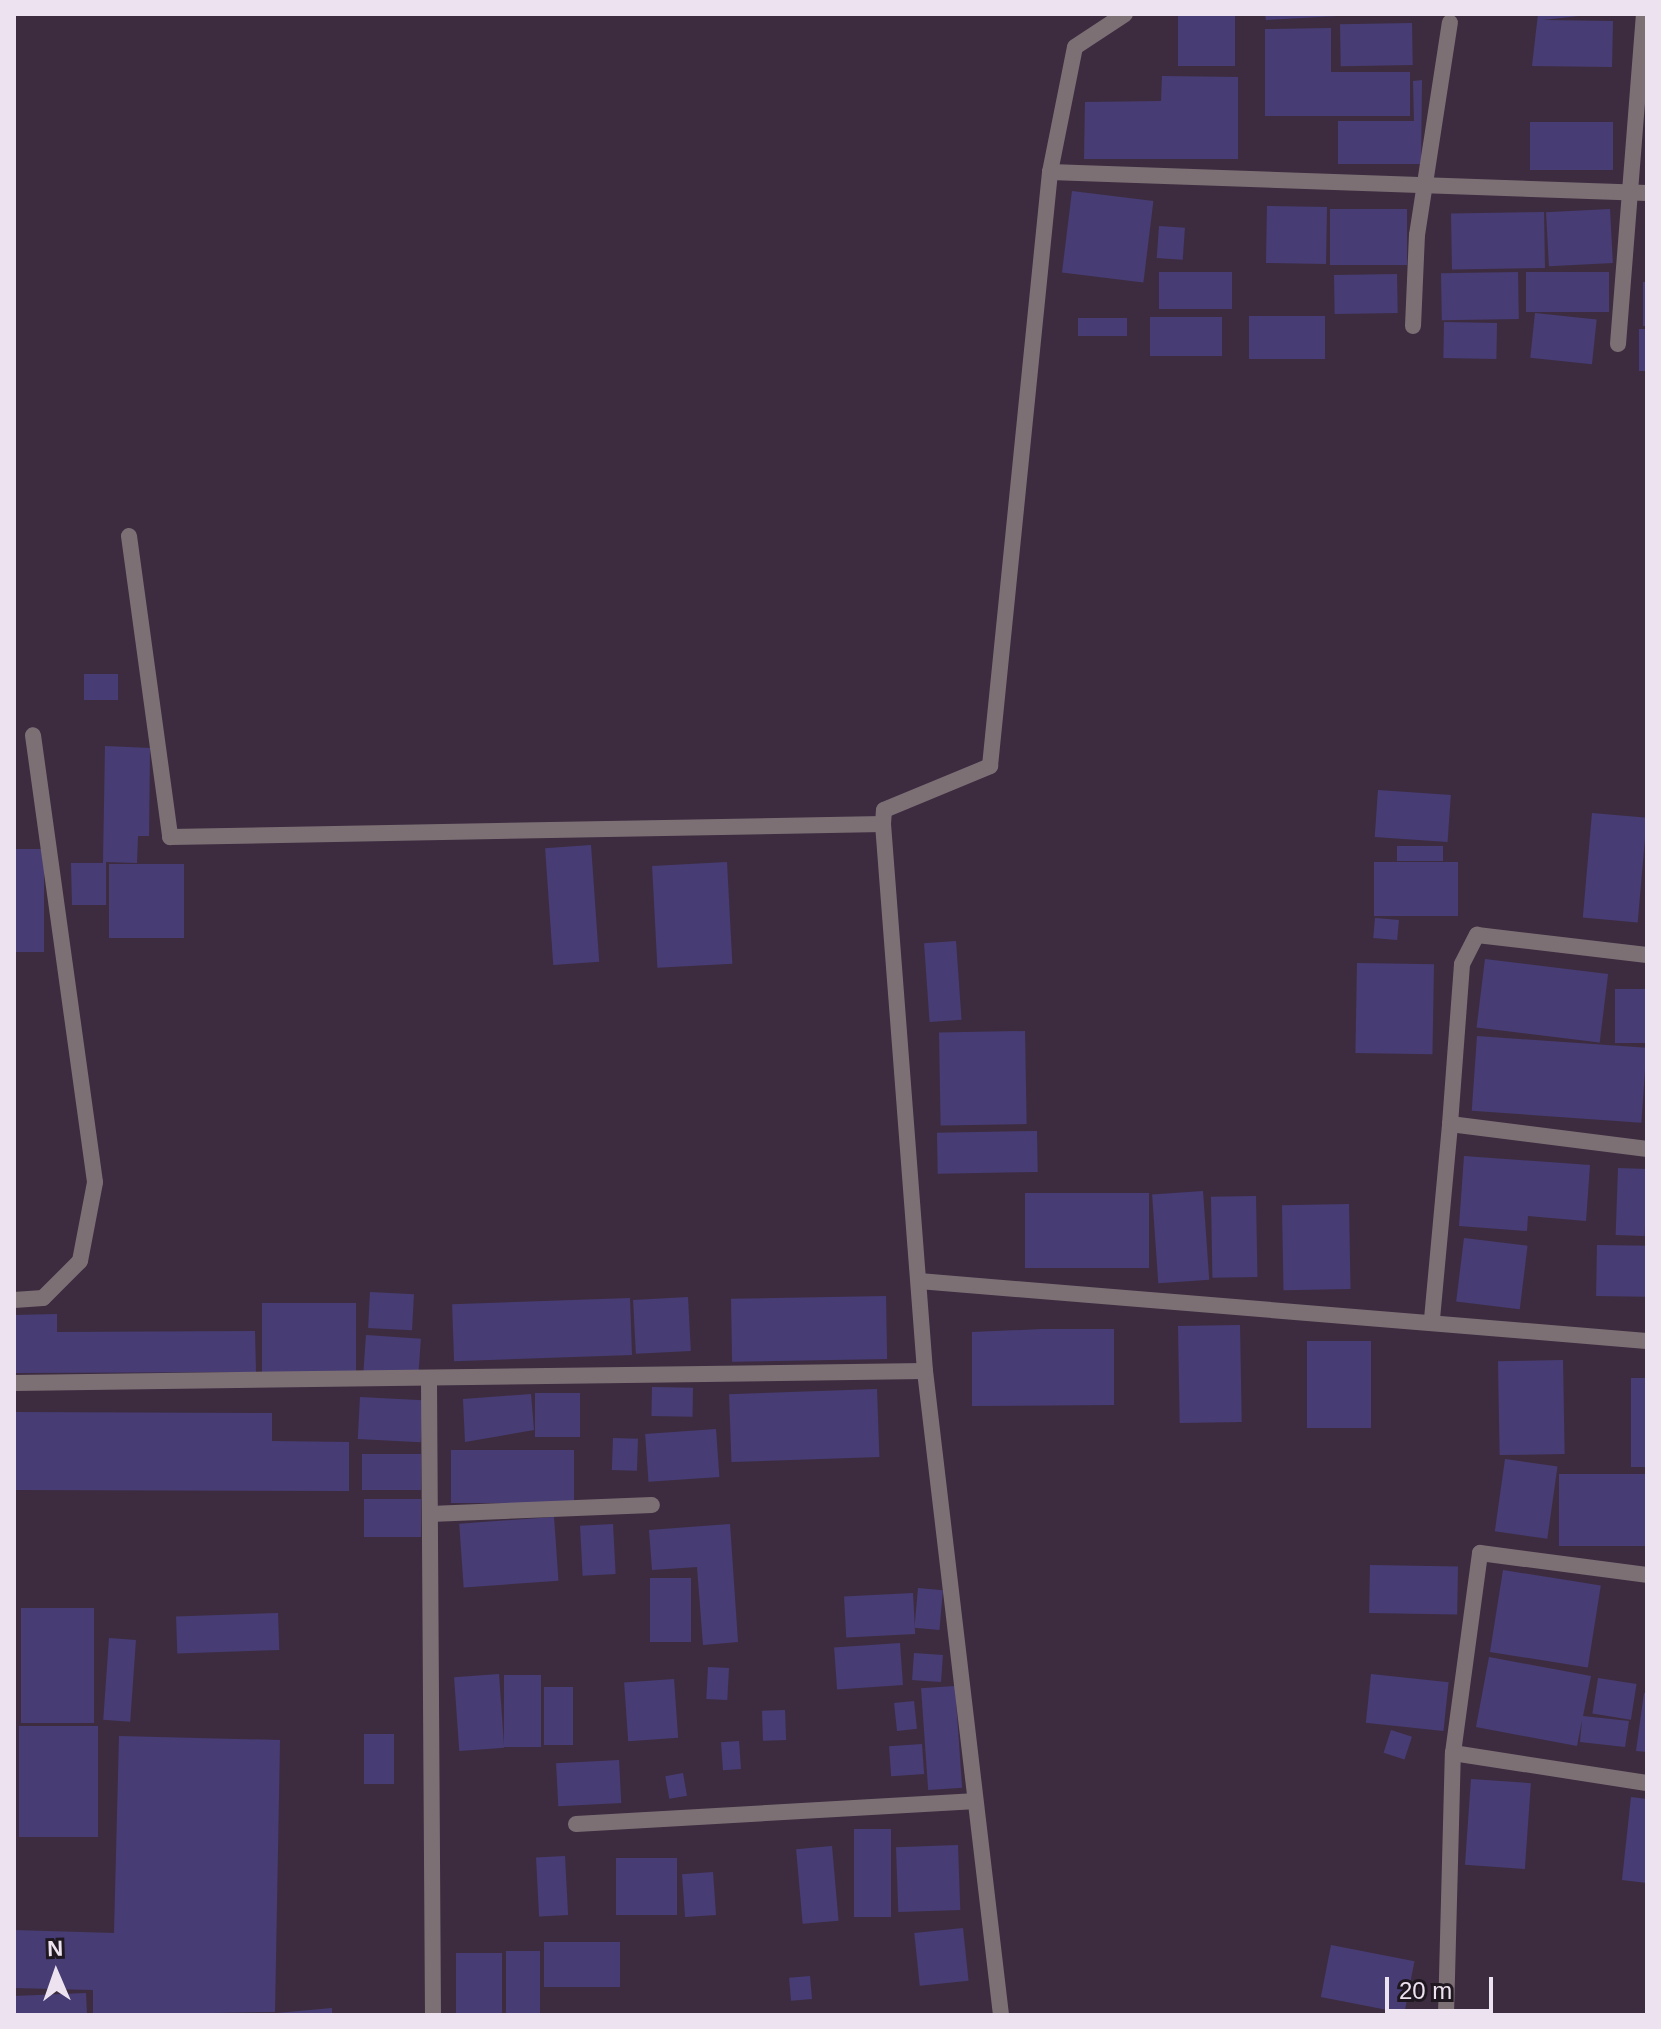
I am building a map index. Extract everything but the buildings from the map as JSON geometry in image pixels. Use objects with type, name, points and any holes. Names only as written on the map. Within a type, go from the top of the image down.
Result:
[{"type":"street","points":[[1001,2015],[972,1801],[925,1371],[883,824],[884,810],[990,766],[1050,172],[1075,47],[1125,14]]},
{"type":"street","points":[[1618,344],[1640,193],[1644,14]]},
{"type":"street","points":[[1413,326],[1427,189],[1450,23]]},
{"type":"street","points":[[1050,172],[1427,189],[1640,193]]},
{"type":"street","points":[[129,536],[170,837],[883,824]]},
{"type":"street","points":[[14,1300],[43,1298],[80,1261],[95,1182],[33,735]]},
{"type":"street","points":[[1432,1319],[1462,964],[1477,935],[1647,955]]},
{"type":"street","points":[[1450,1124],[1647,1149]]},
{"type":"street","points":[[919,1281],[1432,1319],[1647,1341]]},
{"type":"street","points":[[14,1383],[429,1381],[925,1371]]},
{"type":"street","points":[[429,1381],[433,2015]]},
{"type":"street","points":[[430,1514],[652,1505]]},
{"type":"street","points":[[1446,2015],[1453,1753],[1480,1553],[1647,1575]]},
{"type":"street","points":[[1453,1753],[1647,1783]]},
{"type":"street","points":[[576,1824],[972,1801]]}]
